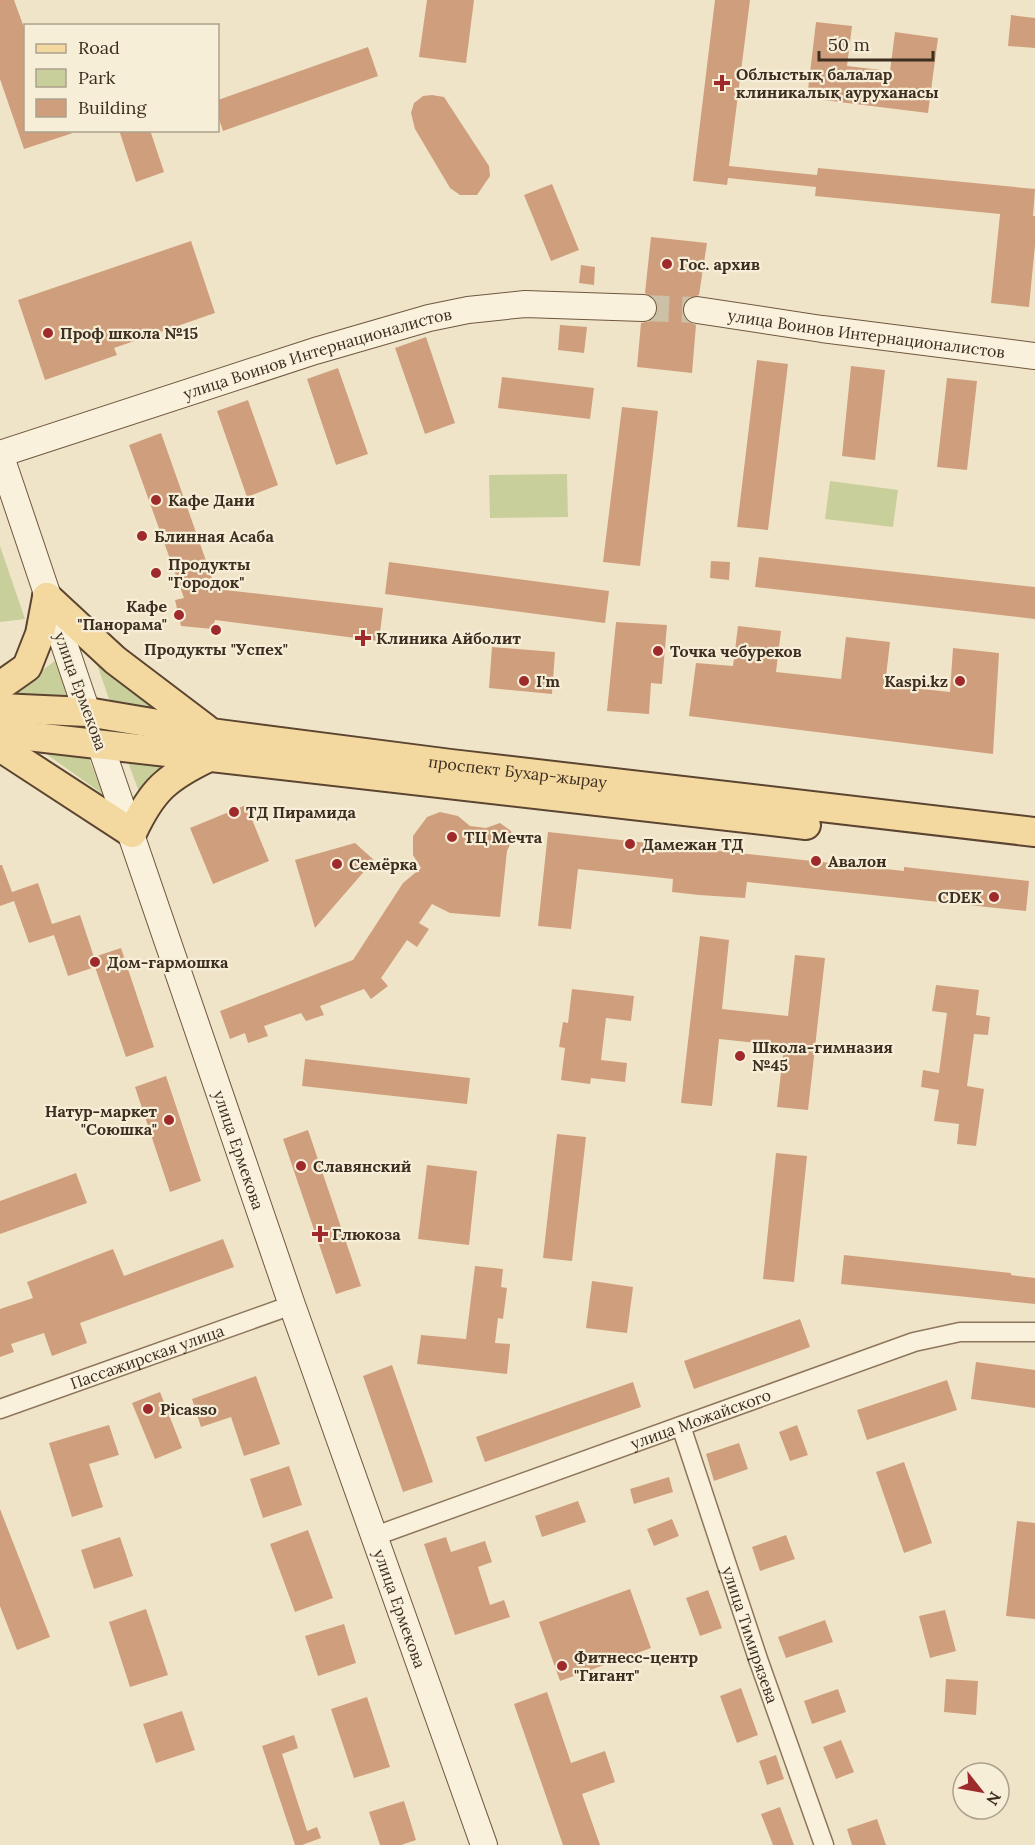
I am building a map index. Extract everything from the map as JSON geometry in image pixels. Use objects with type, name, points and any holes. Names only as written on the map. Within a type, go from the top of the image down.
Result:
[{"type":"main road","name":"улица Воинов Интернационалистов","points":[[0,454],[315,351],[439,316],[468,310],[525,304],[643,308]]},
{"type":"main road","name":"улица Воинов Интернационалистов","points":[[697,310],[822,329],[1035,356]]},
{"type":"main road","name":"улица Ермекова","points":[[0,454],[46,597],[132,833],[292,1305],[484,1845]]},
{"type":"main road","points":[[0,686],[27,667],[39,634],[46,597]]},
{"type":"main road","points":[[0,747],[132,833],[143,809],[173,774],[210,745],[46,597]]},
{"type":"main road","name":"проспект Бухар-жырау","points":[[0,708],[87,712],[210,745]]},
{"type":"main road","name":"проспект Бухар-жырау","points":[[0,733],[100,744],[210,745],[666,800],[1035,848]]},
{"type":"main road","name":"проспект Бухар-жырау","points":[[666,800],[1035,832]]},
{"type":"street","name":"Пассажирская улица","points":[[0,1409],[292,1305]]},
{"type":"street","name":"улица Можайского","points":[[375,1536],[914,1342],[960,1332],[1035,1332]]},
{"type":"street","name":"улица Тимирязева","points":[[681,1426],[758,1659],[824,1845]]},
{"type":"green space","points":[[567,474],[568,517],[490,518],[489,475]]},
{"type":"green space","points":[[830,481],[898,490],[893,527],[825,519]]},
{"type":"green space","points":[[0,546],[25,619],[0,622]]},
{"type":"green space","points":[[56,660],[71,701],[7,697]]},
{"type":"green space","points":[[97,664],[155,710],[111,705]]},
{"type":"green space","points":[[42,751],[87,754],[104,795]]},
{"type":"green space","points":[[126,757],[174,764],[141,797]]},
{"type":"building","points":[[0,0],[14,0],[24,28],[24,132],[73,133],[24,149],[0,79]]},
{"type":"building","points":[[427,0],[474,0],[466,63],[419,57]]},
{"type":"building","name":"Облыстық балалар клиникалық ауруханасы","points":[[715,0],[750,0],[729,166],[817,175],[818,168],[1035,189],[1033,216],[1035,216],[1035,245],[1029,307],[991,303],[1000,214],[815,196],[816,187],[728,178],[727,185],[693,181]]},
{"type":"building","points":[[1011,15],[1035,18],[1035,48],[1008,46]]},
{"type":"building","points":[[816,22],[852,26],[847,66],[890,71],[895,32],[938,38],[928,113],[807,98]]},
{"type":"building","points":[[368,47],[378,76],[223,131],[219,119],[219,100]]},
{"type":"building","points":[[423,96],[444,97],[489,166],[490,176],[477,195],[460,195],[450,188],[415,129],[411,113],[414,103]]},
{"type":"building","points":[[120,132],[151,132],[164,172],[136,182]]},
{"type":"building","points":[[552,184],[579,250],[551,261],[524,195]]},
{"type":"building","points":[[651,237],[707,243],[699,295],[686,300],[682,308],[687,321],[696,325],[692,373],[637,367],[641,323],[651,321],[658,309],[656,300],[645,293]]},
{"type":"building","points":[[191,241],[215,313],[114,348],[117,355],[45,380],[18,300]]},
{"type":"building","points":[[581,265],[595,267],[594,285],[579,283]]},
{"type":"building","points":[[560,325],[587,327],[584,353],[558,350]]},
{"type":"building","points":[[426,337],[455,423],[425,434],[395,348]]},
{"type":"building","points":[[757,360],[788,364],[768,530],[737,527]]},
{"type":"building","points":[[851,366],[885,370],[875,460],[842,456]]},
{"type":"building","points":[[338,368],[368,454],[336,465],[307,379]]},
{"type":"building","points":[[502,377],[594,388],[590,419],[498,408]]},
{"type":"building","points":[[947,378],[977,381],[967,470],[937,467]]},
{"type":"building","points":[[248,400],[278,485],[247,497],[217,411]]},
{"type":"building","points":[[622,407],[658,411],[640,566],[603,562]]},
{"type":"building","points":[[161,433],[216,589],[383,608],[379,641],[215,620],[212,629],[181,626],[175,600],[184,598],[129,445]]},
{"type":"building","points":[[759,557],[1035,587],[1035,619],[755,587]]},
{"type":"building","points":[[711,561],[730,562],[729,580],[710,578]]},
{"type":"building","points":[[389,562],[609,591],[605,623],[385,594]]},
{"type":"building","points":[[616,622],[667,625],[662,684],[651,683],[649,714],[607,711]]},
{"type":"building","points":[[738,626],[781,631],[776,672],[841,679],[846,637],[890,642],[885,685],[950,692],[953,648],[999,653],[993,754],[689,716],[696,663],[733,666]]},
{"type":"building","points":[[492,647],[555,652],[552,694],[489,688]]},
{"type":"building","points":[[246,805],[269,861],[213,884],[190,828]]},
{"type":"building","points":[[440,812],[458,816],[470,826],[486,828],[500,823],[511,831],[513,838],[507,851],[500,917],[450,913],[432,904],[419,923],[429,929],[417,947],[407,940],[381,978],[388,986],[371,999],[364,989],[320,1006],[324,1015],[306,1021],[301,1013],[264,1026],[268,1036],[248,1043],[245,1033],[230,1039],[220,1011],[353,960],[403,883],[421,868],[413,855],[413,836],[427,817]]},
{"type":"building","points":[[548,832],[904,871],[904,867],[1029,881],[1026,911],[747,882],[745,898],[699,895],[672,892],[673,879],[578,869],[571,929],[538,926]]},
{"type":"building","points":[[355,843],[374,860],[315,928],[295,860]]},
{"type":"building","name":"Дом-гармошка","points":[[0,865],[2,865],[12,892],[38,883],[52,924],[80,915],[94,957],[121,948],[154,1047],[126,1057],[95,967],[68,976],[54,935],[29,943],[14,901],[0,906]]},
{"type":"building","points":[[700,936],[729,940],[722,1009],[788,1016],[795,955],[825,958],[808,1110],[777,1107],[784,1046],[719,1039],[712,1106],[681,1103]]},
{"type":"building","points":[[936,985],[979,990],[976,1015],[990,1017],[988,1035],[974,1034],[967,1086],[984,1089],[976,1146],[957,1144],[959,1124],[934,1121],[939,1090],[921,1087],[923,1070],[939,1073],[947,1013],[932,1011]]},
{"type":"building","points":[[572,989],[634,996],[631,1021],[606,1018],[601,1060],[627,1063],[625,1082],[591,1078],[590,1084],[561,1080],[565,1048],[559,1047],[563,1022],[568,1023]]},
{"type":"building","points":[[305,1059],[470,1078],[467,1104],[302,1086]]},
{"type":"building","points":[[166,1076],[201,1181],[170,1192],[135,1087]]},
{"type":"building","points":[[308,1130],[361,1286],[336,1294],[283,1139]]},
{"type":"building","points":[[557,1134],[586,1137],[572,1261],[543,1258]]},
{"type":"building","points":[[776,1153],[807,1156],[794,1282],[763,1279]]},
{"type":"building","points":[[427,1165],[477,1171],[469,1245],[418,1239]]},
{"type":"building","points":[[76,1173],[87,1203],[0,1234],[0,1201]]},
{"type":"building","points":[[223,1239],[234,1267],[80,1323],[87,1343],[52,1356],[44,1333],[11,1344],[14,1352],[0,1357],[0,1309],[33,1298],[27,1282],[113,1249],[124,1276]]},
{"type":"building","points":[[844,1255],[1011,1273],[1011,1275],[1035,1278],[1035,1304],[841,1284]]},
{"type":"building","points":[[475,1266],[503,1269],[501,1287],[507,1288],[503,1319],[498,1318],[495,1343],[510,1344],[507,1374],[417,1364],[421,1335],[466,1339]]},
{"type":"building","points":[[592,1281],[633,1287],[627,1333],[586,1328]]},
{"type":"building","points":[[800,1319],[810,1347],[694,1389],[684,1361]]},
{"type":"building","points":[[976,1362],[1035,1370],[1035,1408],[971,1399]]},
{"type":"building","points":[[392,1365],[433,1482],[403,1492],[363,1376]]},
{"type":"building","points":[[256,1376],[280,1444],[244,1456],[231,1417],[201,1427],[192,1399]]},
{"type":"building","points":[[947,1380],[957,1410],[867,1440],[857,1410]]},
{"type":"building","points":[[633,1382],[641,1407],[485,1462],[476,1437]]},
{"type":"building","points":[[160,1392],[182,1448],[155,1459],[132,1403]]},
{"type":"building","points":[[109,1425],[119,1455],[89,1464],[103,1507],[72,1517],[49,1443]]},
{"type":"building","points":[[797,1425],[808,1455],[790,1461],[779,1432]]},
{"type":"building","points":[[739,1443],[748,1469],[714,1481],[706,1454]]},
{"type":"building","points":[[904,1462],[932,1543],[904,1553],[876,1472]]},
{"type":"building","points":[[289,1466],[302,1505],[263,1518],[250,1479]]},
{"type":"building","points":[[669,1477],[673,1492],[634,1504],[630,1489]]},
{"type":"building","points":[[578,1501],[586,1522],[542,1537],[535,1516]]},
{"type":"building","points":[[0,1509],[50,1637],[17,1650],[0,1606]]},
{"type":"building","points":[[672,1519],[679,1536],[654,1546],[647,1529]]},
{"type":"building","points":[[1017,1521],[1035,1523],[1035,1619],[1006,1616]]},
{"type":"building","points":[[308,1530],[333,1598],[295,1612],[270,1544]]},
{"type":"building","points":[[786,1535],[795,1559],[760,1571],[752,1547]]},
{"type":"building","points":[[120,1537],[133,1576],[94,1589],[81,1550]]},
{"type":"building","points":[[446,1537],[451,1552],[485,1541],[492,1562],[478,1567],[490,1605],[504,1600],[510,1617],[455,1635],[424,1544]]},
{"type":"building","points":[[630,1589],[651,1648],[560,1681],[539,1622]]},
{"type":"building","points":[[708,1590],[722,1628],[700,1636],[686,1598]]},
{"type":"building","points":[[146,1609],[168,1675],[130,1687],[109,1622]]},
{"type":"building","points":[[945,1610],[956,1651],[930,1658],[919,1616]]},
{"type":"building","points":[[825,1620],[833,1642],[786,1658],[778,1637]]},
{"type":"building","points":[[344,1624],[356,1663],[318,1676],[305,1636]]},
{"type":"building","points":[[946,1679],[978,1681],[976,1715],[944,1712]]},
{"type":"building","points":[[741,1688],[758,1735],[737,1743],[720,1696]]},
{"type":"building","points":[[838,1689],[846,1712],[812,1724],[804,1701]]},
{"type":"building","points":[[547,1692],[571,1763],[605,1751],[615,1782],[582,1794],[600,1845],[563,1845],[514,1704]]},
{"type":"building","points":[[367,1697],[390,1767],[354,1778],[331,1709]]},
{"type":"building","points":[[182,1711],[195,1750],[156,1763],[143,1724]]},
{"type":"building","points":[[294,1735],[298,1748],[282,1754],[307,1831],[317,1827],[321,1838],[302,1845],[295,1845],[262,1746]]},
{"type":"building","points":[[841,1740],[854,1772],[836,1779],[823,1747]]},
{"type":"building","points":[[776,1755],[784,1779],[767,1785],[759,1761]]},
{"type":"building","points":[[404,1801],[416,1840],[401,1845],[380,1845],[369,1812]]},
{"type":"building","points":[[780,1807],[794,1845],[773,1845],[761,1814]]},
{"type":"building","points":[[877,1819],[886,1845],[852,1845],[847,1829]]},
{"type":"tunnel","points":[[643,308],[697,310]]},
{"type":"place","name":"Облыстық балалар клиникалық ауруханасы","points":[[722,83]]},
{"type":"place","name":"Гос. архив","points":[[667,264]]},
{"type":"place","name":"Проф школа №15","points":[[48,333]]},
{"type":"place","name":"Кафе Дани","points":[[156,500]]},
{"type":"place","name":"Блинная Асаба","points":[[142,536]]},
{"type":"place","name":"Продукты \"Городок\"","points":[[156,573]]},
{"type":"place","name":"Кафе \"Панорама\"","points":[[179,615]]},
{"type":"place","name":"Продукты \"Успех\"","points":[[216,630]]},
{"type":"place","name":"Клиника Айболит","points":[[363,638]]},
{"type":"place","name":"Точка чебуреков","points":[[658,651]]},
{"type":"place","name":"I'm","points":[[524,681]]},
{"type":"place","name":"Kaspi.kz","points":[[960,681]]},
{"type":"place","name":"ТД Пирамида","points":[[234,812]]},
{"type":"place","name":"ТЦ Мечта","points":[[452,837]]},
{"type":"place","name":"Дамежан ТД","points":[[630,844]]},
{"type":"place","name":"Авалон","points":[[816,861]]},
{"type":"place","name":"Семёрка","points":[[337,864]]},
{"type":"place","name":"CDEK","points":[[994,897]]},
{"type":"place","name":"Дом-гармошка","points":[[95,962]]},
{"type":"place","name":"Школа-гимназия №45","points":[[740,1056]]},
{"type":"place","name":"Натур-маркет \"Союшка\"","points":[[169,1120]]},
{"type":"place","name":"Славянский","points":[[301,1166]]},
{"type":"place","name":"Глюкоза","points":[[320,1234]]},
{"type":"place","name":"Picasso","points":[[148,1409]]},
{"type":"place","name":"Фитнесс-центр \"Гигант\"","points":[[562,1666]]}]
